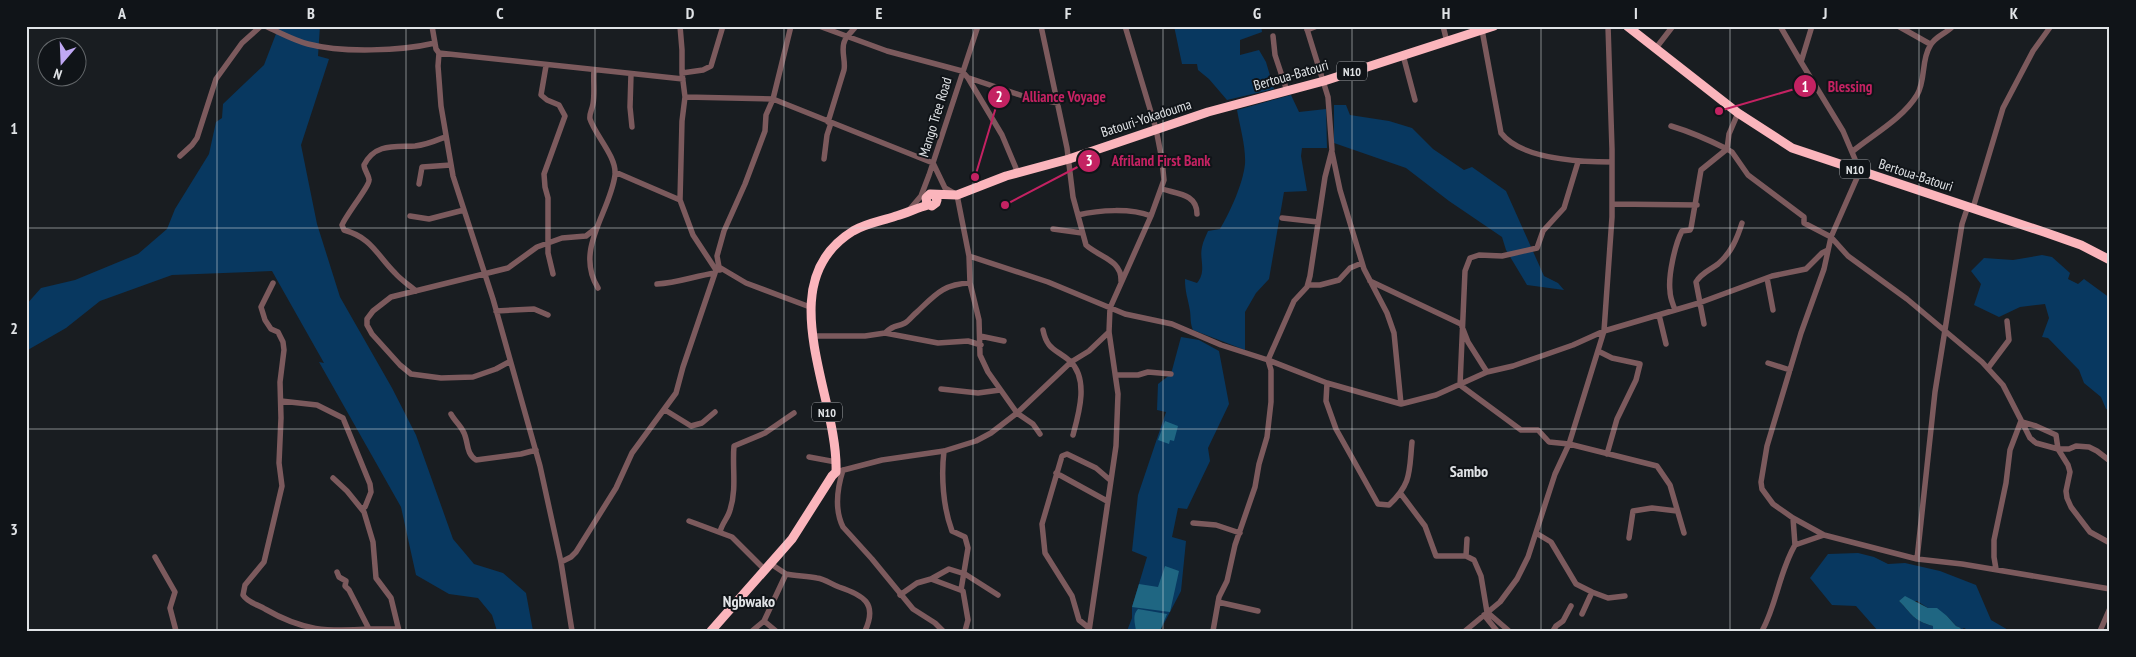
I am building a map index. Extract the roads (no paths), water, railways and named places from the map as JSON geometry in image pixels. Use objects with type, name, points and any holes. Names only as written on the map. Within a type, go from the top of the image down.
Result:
[{"type":"highway","name":"Bertoua-Batouri","points":[[1208,112],[1324,81],[1494,26]]},
{"type":"highway","name":"Bertoua-Batouri","points":[[1627,26],[1738,114],[1792,148],[2081,245],[2110,260]]},
{"type":"highway","name":"Batouri-Yokadouma","points":[[839,471],[813,336],[810,307],[811,293],[817,274],[831,251],[843,239],[860,228],[912,210],[919,202],[954,195],[1018,173],[1070,159],[1208,112]]},
{"type":"highway","points":[[711,631],[792,539],[832,476],[839,471]]},
{"type":"street","points":[[180,156],[192,146],[197,138],[216,79],[242,44],[261,26]]},
{"type":"street","points":[[265,26],[305,44],[332,49],[435,47],[546,66],[631,74],[682,76],[711,66],[723,26]]},
{"type":"street","points":[[432,26],[445,137],[451,165],[536,450],[562,562],[572,631]]},
{"type":"street","points":[[680,26],[682,76],[685,97],[682,121],[680,200],[693,235],[717,270],[810,307]]},
{"type":"street","points":[[562,562],[571,558],[576,552],[616,488],[632,452],[676,392],[717,270],[717,256],[724,231],[765,131],[766,115],[773,99],[791,26]]},
{"type":"street","points":[[819,26],[888,52],[962,72],[968,78],[1002,135],[1018,173]]},
{"type":"street","points":[[824,159],[827,135],[844,70],[843,51],[845,40],[856,26]]},
{"type":"street","points":[[970,26],[977,28]]},
{"type":"street","points":[[1041,26],[1070,159],[1073,197],[1086,245],[1119,268],[1127,268]]},
{"type":"street","points":[[1089,629],[1116,446],[1118,394],[1109,332],[1110,308],[1162,189],[1164,172],[1156,130],[1126,26]]},
{"type":"street","points":[[1317,26],[1307,28],[1324,81],[1332,150],[1340,190],[1362,264],[1387,313],[1394,333],[1401,404]]},
{"type":"street","points":[[1443,26],[1447,42]]},
{"type":"street","points":[[1465,631],[1500,602],[1518,579],[1536,533],[1555,474],[1569,444],[1604,331],[1610,260],[1612,204],[1608,26]]},
{"type":"street","points":[[1656,48],[1673,26]]},
{"type":"street","points":[[1780,26],[1826,101],[1853,151],[1860,171],[1831,237],[1790,370],[1767,446],[1761,482],[1762,489],[1769,500],[1792,518],[1824,535],[1917,559],[1996,569],[2110,589]]},
{"type":"street","points":[[1801,62],[1812,26]]},
{"type":"street","points":[[1898,26],[1930,44]]},
{"type":"street","points":[[1853,151],[1897,116],[1918,94],[1930,44],[1953,26]]},
{"type":"street","points":[[1917,559],[1935,392],[1962,224],[1970,207],[2003,108],[2033,50],[2051,26]]},
{"type":"street","name":"Mango Tree Road","points":[[912,210],[921,196],[933,164],[977,28]]},
{"type":"street","points":[[1482,30],[1503,135],[1517,145],[1553,158],[1578,162],[1612,162]]},
{"type":"street","points":[[1273,36],[1275,55],[1287,91]]},
{"type":"street","points":[[1403,55],[1415,100]]},
{"type":"street","points":[[546,66],[541,95],[547,100],[560,105],[565,116],[544,174],[548,198],[548,253],[553,274]]},
{"type":"street","points":[[594,70],[591,120],[604,143],[615,172],[611,193],[595,228],[589,267],[598,288]]},
{"type":"street","points":[[631,74],[630,107],[632,127]]},
{"type":"street","points":[[968,78],[1023,96],[1058,103]]},
{"type":"street","points":[[685,97],[773,99],[933,164],[945,188],[954,195],[970,256],[970,283],[979,320],[980,355],[986,369],[1017,413],[1033,424],[1040,434]]},
{"type":"street","points":[[1675,310],[1670,290],[1675,252],[1682,231],[1691,230],[1701,170],[1727,150],[1729,134],[1738,114]]},
{"type":"street","points":[[1671,126],[1694,132],[1698,137],[1732,152],[1748,175],[1804,218],[1804,223],[1831,237],[1848,256],[1907,299],[1988,368],[2003,385],[2034,442],[2058,449],[2069,449],[2076,446],[2089,447],[2097,450],[2110,461]]},
{"type":"street","points":[[416,291],[395,273],[377,250],[366,240],[344,230],[342,225],[370,182],[364,165],[369,158],[390,146],[426,144],[445,137]]},
{"type":"street","points":[[1214,631],[1218,602],[1227,581],[1268,437],[1271,370],[1268,360],[1294,301],[1308,285],[1332,150]]},
{"type":"street","points":[[1460,385],[1465,271],[1470,258],[1479,255],[1502,256],[1537,248],[1543,231],[1564,208],[1578,162]]},
{"type":"street","points":[[419,184],[422,167],[451,165]]},
{"type":"street","points":[[615,172],[680,200]]},
{"type":"street","points":[[1162,189],[1192,199],[1196,204],[1197,214]]},
{"type":"street","points":[[1612,204],[1696,205]]},
{"type":"street","points":[[410,216],[429,219],[464,210]]},
{"type":"street","points":[[1078,215],[1089,212],[1138,210],[1151,216]]},
{"type":"street","points":[[1282,218],[1318,222]]},
{"type":"street","points":[[1704,324],[1696,286],[1698,279],[1719,263],[1729,252],[1738,237],[1742,223]]},
{"type":"street","points":[[510,362],[480,375],[462,378],[411,374],[406,371],[369,330],[367,320],[373,311],[391,298],[484,272],[508,268],[537,247],[562,238],[586,236],[595,228]]},
{"type":"street","points":[[1053,230],[1082,233]]},
{"type":"street","points":[[970,256],[1048,282],[1124,314],[1172,324],[1221,345],[1268,360],[1327,383],[1401,404],[1424,399],[1488,372],[1513,366],[1573,345],[1604,331],[1700,303],[1767,278],[1806,269],[1822,253],[1828,250]]},
{"type":"street","points":[[1308,285],[1320,285],[1339,280],[1350,268],[1362,264]]},
{"type":"street","points":[[1119,268],[1121,283]]},
{"type":"street","points":[[657,284],[678,282],[717,270]]},
{"type":"street","points":[[1767,278],[1773,310]]},
{"type":"street","points":[[1370,281],[1462,324],[1468,342],[1488,372]]},
{"type":"street","points":[[273,283],[261,307],[265,320],[271,329],[278,332],[283,342],[284,354],[280,382],[279,463],[282,486],[264,562],[244,587],[243,595],[248,601],[277,617],[310,629],[399,630],[391,598],[376,578],[373,542],[361,508],[333,478]]},
{"type":"street","points":[[885,333],[893,325],[905,323],[930,298],[943,289],[957,284],[970,283]]},
{"type":"street","points":[[496,311],[534,309],[548,315]]},
{"type":"street","points":[[1659,315],[1666,344]]},
{"type":"street","points":[[1988,368],[2009,340],[2007,321]]},
{"type":"street","points":[[1043,330],[1046,342],[1071,362],[1082,388],[1073,435]]},
{"type":"street","points":[[940,629],[916,612],[900,595],[840,522],[836,495],[839,471],[882,460],[944,451],[976,441],[991,433],[1017,413],[1071,362],[1089,351],[1109,332]]},
{"type":"street","points":[[813,336],[865,336],[885,333],[938,343],[968,341],[980,345]]},
{"type":"street","points":[[980,336],[1004,341]]},
{"type":"street","points":[[1598,351],[1612,358],[1640,364],[1636,380],[1616,419],[1607,454]]},
{"type":"street","points":[[1768,363],[1790,370]]},
{"type":"street","points":[[1116,375],[1138,375],[1148,372],[1171,374]]},
{"type":"street","points":[[1327,383],[1326,401],[1336,429],[1378,504],[1389,505],[1401,494],[1409,481],[1412,442]]},
{"type":"street","points":[[1460,385],[1521,430],[1538,430],[1548,442],[1569,444],[1657,466],[1670,484],[1684,533]]},
{"type":"street","points":[[941,389],[978,393],[1000,390]]},
{"type":"street","points":[[281,401],[317,405],[343,418],[370,484],[369,499],[365,507],[361,508]]},
{"type":"street","points":[[664,410],[691,426],[702,423],[715,412]]},
{"type":"street","points":[[720,532],[723,522],[730,511],[735,479],[732,466],[734,446],[765,433],[794,413]]},
{"type":"street","points":[[450,414],[463,430],[468,449],[472,458],[476,460],[536,450]]},
{"type":"street","points":[[2022,421],[2044,429],[2056,436],[2058,449],[2070,472],[2066,498],[2090,532],[2110,543]]},
{"type":"street","points":[[1996,569],[1994,540],[2006,482],[2010,450],[2022,421]]},
{"type":"street","points":[[944,451],[942,468],[948,521],[952,531],[964,537],[968,548],[965,574],[960,590]]},
{"type":"street","points":[[1089,629],[1079,620],[1072,596],[1044,553],[1042,524],[1062,456],[1067,454],[1096,468],[1110,480]]},
{"type":"street","points":[[809,457],[836,462]]},
{"type":"street","points":[[1056,473],[1107,501]]},
{"type":"street","points":[[1401,494],[1425,526],[1436,556],[1466,556],[1474,560],[1480,576],[1485,613],[1497,631]]},
{"type":"street","points":[[1629,538],[1633,511],[1652,508],[1677,511]]},
{"type":"street","points":[[1762,631],[1769,618],[1786,561],[1795,545],[1792,518]]},
{"type":"street","points":[[688,521],[732,537],[742,549],[768,567],[786,574],[822,580],[854,591],[867,602],[870,612],[865,631]]},
{"type":"street","points":[[1193,523],[1216,525],[1240,532]]},
{"type":"street","points":[[1536,533],[1551,542],[1576,584],[1608,598],[1625,596]]},
{"type":"street","points":[[1795,545],[1824,535]]},
{"type":"street","points":[[1466,556],[1467,539]]},
{"type":"street","points":[[155,557],[175,592],[170,608],[176,631]]},
{"type":"street","points":[[900,595],[917,583],[931,579],[949,569],[965,574],[998,594]]},
{"type":"street","points":[[337,572],[339,577],[346,581],[345,586],[349,590],[369,629]]},
{"type":"street","points":[[752,631],[764,620],[786,574]]},
{"type":"street","points":[[931,579],[960,590],[964,595],[967,617],[965,631]]},
{"type":"street","points":[[1582,614],[1592,592]]},
{"type":"street","points":[[1218,602],[1258,611]]},
{"type":"street","points":[[1553,631],[1563,621],[1571,606]]},
{"type":"street","points":[[2100,631],[2110,608]]},
{"type":"street","points":[[1485,613],[1509,631]]},
{"type":"street","points":[[764,620],[776,631]]},
{"type":"place","name":"Blessing","points":[[1719,111]]},
{"type":"place","name":"Alliance Voyage","points":[[975,177]]},
{"type":"place","name":"Afriland First Bank","points":[[1005,205]]},
{"type":"district","name":"Sambo","points":[[1469,471]]},
{"type":"district","name":"Ngbwako","points":[[749,601]]}]
